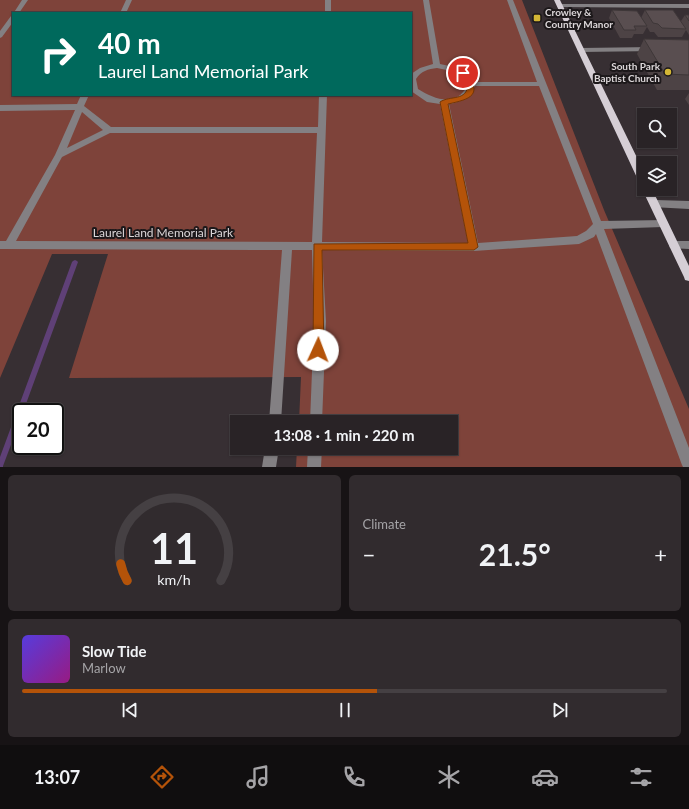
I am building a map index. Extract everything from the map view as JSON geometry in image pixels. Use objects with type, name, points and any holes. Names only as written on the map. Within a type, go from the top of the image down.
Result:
[{"type":"main road","points":[[559,3],[637,167]]},
{"type":"main road","points":[[651,196],[689,277]]},
{"type":"street","points":[[17,12],[25,0]]},
{"type":"street","points":[[123,12],[128,0]]},
{"type":"street","points":[[328,0],[328,12]]},
{"type":"street","points":[[426,0],[437,66]]},
{"type":"street","points":[[510,0],[598,225],[689,465]]},
{"type":"street","points":[[559,3],[689,6]]},
{"type":"street","points":[[0,36],[12,18]]},
{"type":"street","points":[[581,50],[658,49]]},
{"type":"street","points":[[412,79],[415,74],[428,67],[437,66],[460,71],[469,78],[471,90],[468,95],[462,99],[444,102],[426,99],[412,87]]},
{"type":"street","points":[[471,84],[542,84]]},
{"type":"street","name":"Laurel Land Memorial Park","points":[[5,245],[59,155],[85,96]]},
{"type":"street","points":[[316,415],[320,321],[317,247],[323,96]]},
{"type":"street","points":[[444,102],[474,247]]},
{"type":"street","points":[[0,108],[80,107],[109,130]]},
{"type":"street","points":[[59,155],[109,130],[322,130]]},
{"type":"street","points":[[655,204],[689,205]]},
{"type":"street","points":[[598,225],[663,223]]},
{"type":"street","name":"Laurel Land Memorial Park","points":[[5,245],[474,247],[579,240],[590,234],[598,225]]},
{"type":"street","points":[[674,245],[689,245]]},
{"type":"street","points":[[275,415],[287,246]]},
{"type":"street","points":[[270,467],[271,455]]},
{"type":"street","points":[[314,467],[315,455]]},
{"type":"shaded area","points":[[0,0],[522,0],[604,210],[689,409],[689,467],[296,467],[297,455],[458,455],[458,415],[299,415],[301,377],[69,378],[108,254],[52,254],[0,378]]},
{"type":"building","points":[[612,10],[637,11],[647,26],[634,26],[636,30],[624,30]]},
{"type":"building","points":[[645,10],[673,10],[686,29],[662,28],[658,24],[653,23]]},
{"type":"building","points":[[685,15],[689,15],[689,21]]},
{"type":"building","points":[[644,39],[689,40],[689,75],[665,74]]},
{"type":"waterway","points":[[0,466],[75,262]]},
{"type":"place","name":"Crowley & Country Manor","points":[[537,18]]},
{"type":"place","name":"South Park Baptist Church","points":[[668,72]]},
{"type":"route","points":[[318,350],[320,321],[317,247],[474,247],[444,102],[454,102],[468,95],[471,90],[471,84],[469,78],[463,73]]}]
